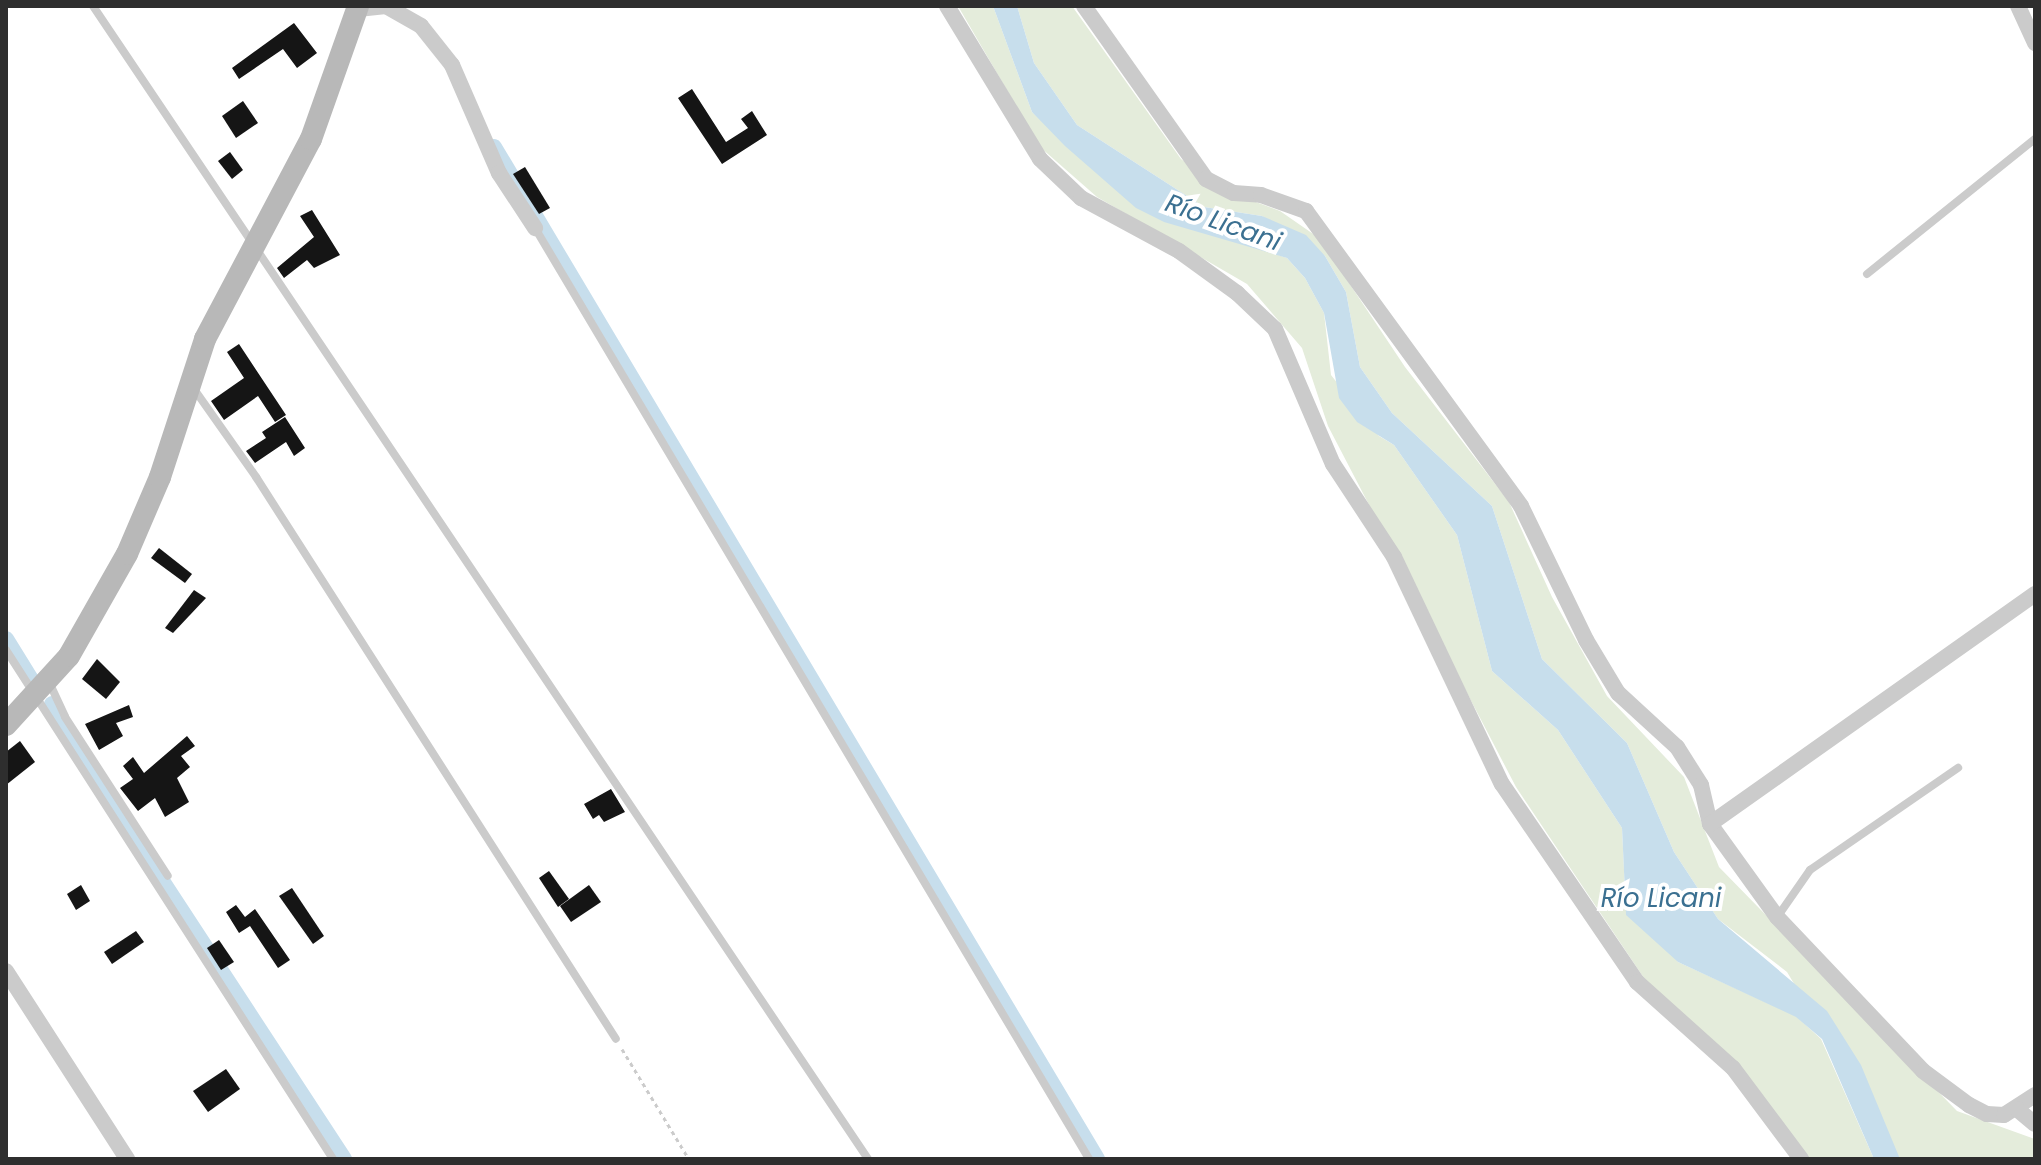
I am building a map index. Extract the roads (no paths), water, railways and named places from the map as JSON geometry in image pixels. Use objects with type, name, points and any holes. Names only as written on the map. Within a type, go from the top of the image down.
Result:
[{"type":"main road","points":[[6,725],[42,689],[86,630],[140,527],[188,381],[311,139],[358,8]]},
{"type":"street","points":[[358,8],[386,6],[421,26],[452,65],[499,173],[535,228]]},
{"type":"street","points":[[947,6],[1040,159],[1081,198],[1179,251],[1237,293],[1275,329],[1333,464],[1394,557],[1502,784],[1637,982],[1733,1068],[1801,1159]]},
{"type":"street","points":[[1084,6],[1206,179],[1234,193],[1261,195],[1306,211],[1521,506],[1586,640],[1618,693],[1677,747],[1701,785],[1710,824],[1777,917],[1834,971],[1923,1071],[1978,1110],[2010,1112],[2035,1124]]},
{"type":"street","points":[[2018,6],[2035,43]]},
{"type":"street","points":[[1710,824],[2035,594]]},
{"type":"street","points":[[6,971],[127,1159]]},
{"type":"street","points":[[2010,1112],[2035,1095]]},
{"type":"lane","points":[[93,6],[868,1159]]},
{"type":"lane","points":[[1867,274],[2035,139]]},
{"type":"lane","points":[[535,228],[1089,1159]]},
{"type":"lane","points":[[188,381],[256,477],[616,1039]]},
{"type":"lane","points":[[6,650],[65,717],[168,876]]},
{"type":"lane","points":[[42,689],[333,1159]]},
{"type":"lane","points":[[1777,917],[1810,870],[1958,768]]},
{"type":"water","name":"Río Licani","points":[[993,6],[1017,6],[1034,63],[1077,125],[1204,207],[1262,216],[1306,235],[1325,256],[1346,292],[1360,367],[1392,413],[1492,506],[1542,659],[1627,743],[1674,852],[1718,919],[1827,1011],[1861,1065],[1900,1159],[1874,1159],[1822,1039],[1796,1017],[1678,962],[1626,915],[1622,828],[1558,730],[1492,671],[1457,535],[1394,445],[1357,422],[1339,398],[1324,313],[1305,278],[1287,258],[1164,222],[1136,208],[1065,146],[1032,112]]},
{"type":"waterway","points":[[494,147],[1097,1159]]},
{"type":"waterway","points":[[6,639],[32,681]]},
{"type":"waterway","points":[[52,704],[62,728],[344,1159]]}]
